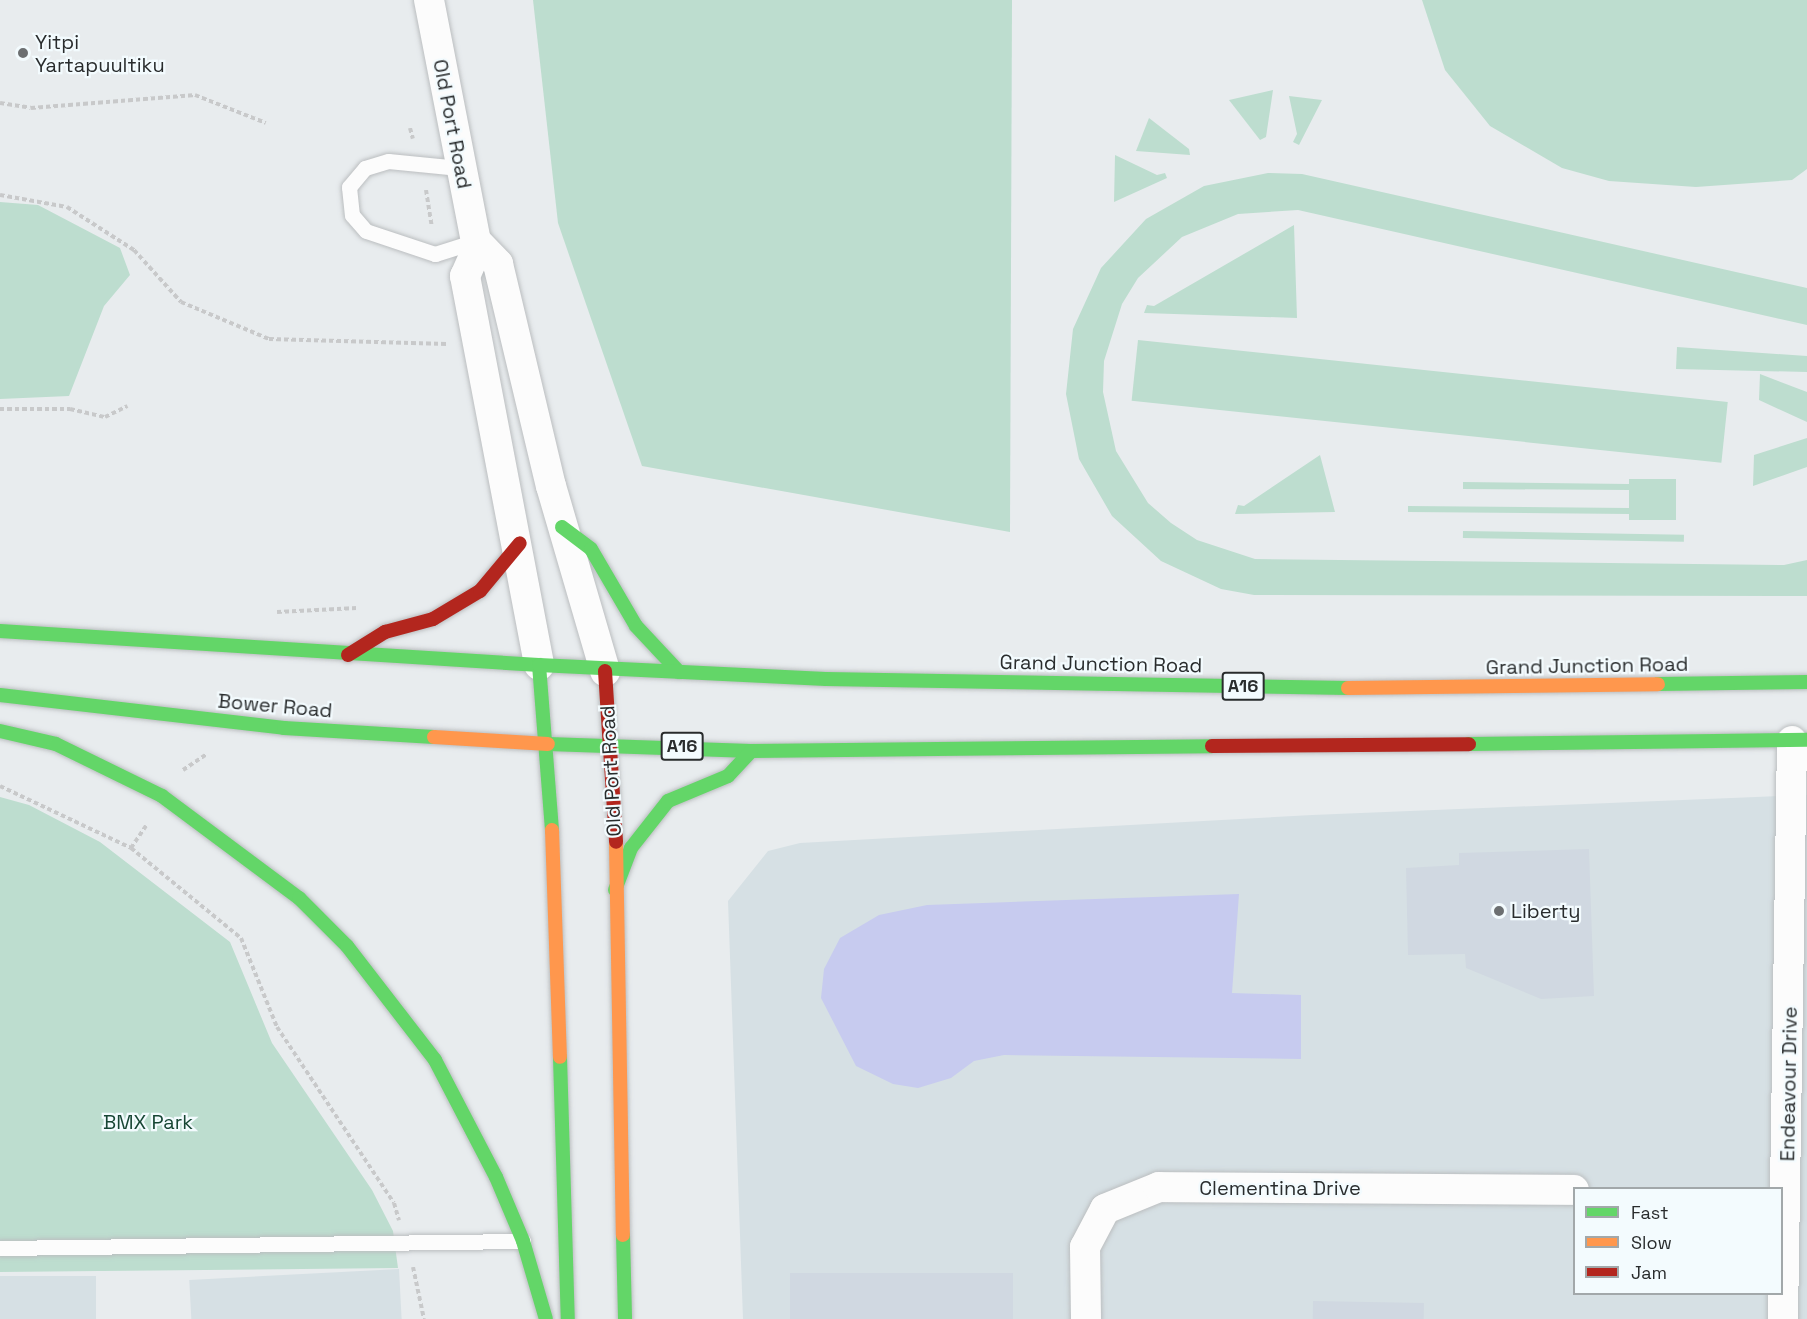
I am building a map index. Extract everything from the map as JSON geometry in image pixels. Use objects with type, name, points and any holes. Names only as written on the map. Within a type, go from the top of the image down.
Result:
[{"type":"main road","points":[[562,527],[591,549],[636,626],[679,672]]},
{"type":"main road","points":[[348,655],[385,632],[433,619],[480,591],[520,543]]},
{"type":"main road","name":"A16","points":[[0,631],[348,655],[539,665]]},
{"type":"main road","points":[[539,665],[548,744],[568,1319]]},
{"type":"main road","name":"Grand Junction Road","points":[[539,665],[605,671],[1347,688],[1807,682]]},
{"type":"main road","name":"Old Port Road","points":[[605,671],[612,744],[625,1319]]},
{"type":"main road","name":"Bower Road","points":[[0,695],[284,728],[548,744]]},
{"type":"main road","points":[[0,731],[56,744],[128,775],[196,818],[299,898],[398,1006],[435,1060],[523,1241],[546,1319]]},
{"type":"main road","name":"A16","points":[[548,744],[612,744],[750,751],[1800,741]]},
{"type":"main road","points":[[615,890],[631,848],[668,801],[728,776],[750,751]]},
{"type":"street","name":"Old Port Road","points":[[429,0],[459,168],[477,244],[498,264],[562,527],[605,671]]},
{"type":"street","points":[[477,244],[465,276],[520,543],[539,665]]},
{"type":"street","name":"Endeavour Drive","points":[[1783,1319],[1784,1192],[1800,741]]},
{"type":"street","name":"Clementina Drive","points":[[1086,1319],[1085,1247],[1105,1209],[1159,1187],[1573,1190]]},
{"type":"lane","points":[[459,168],[388,160],[365,168],[349,187],[352,215],[366,231],[435,254],[477,244]]},
{"type":"lane","points":[[0,1248],[523,1241]]},
{"type":"path","points":[[0,103],[31,108],[195,95],[266,123]]},
{"type":"path","points":[[410,128],[435,254]]},
{"type":"path","points":[[0,195],[67,207],[134,250],[182,302],[269,339],[453,344],[450,333]]},
{"type":"path","points":[[0,409],[70,409],[105,417],[128,406]]},
{"type":"path","points":[[265,613],[368,608]]},
{"type":"path","points":[[0,786],[131,848],[241,938],[277,1027],[394,1203],[406,1242],[424,1319]]},
{"type":"path","points":[[131,848],[153,816]]},
{"type":"shaded area","points":[[1807,795],[1807,1319],[743,1319],[728,901],[768,851],[800,843],[1312,815]]},
{"type":"shaded area","points":[[399,1269],[402,1319],[191,1319],[189,1280]]},
{"type":"shaded area","points":[[0,1276],[96,1276],[96,1319],[0,1319]]},
{"type":"green space","points":[[533,0],[1012,0],[1010,532],[642,466],[558,223]]},
{"type":"green space","points":[[1422,0],[1807,0],[1807,169],[1792,180],[1696,187],[1609,181],[1562,168],[1490,126],[1445,70]]},
{"type":"green space","points":[[1273,90],[1266,137],[1260,140],[1229,100]]},
{"type":"green space","points":[[1289,96],[1322,100],[1299,145],[1293,142],[1297,134]]},
{"type":"green space","points":[[1149,118],[1189,149],[1190,155],[1136,151]]},
{"type":"green space","points":[[1115,155],[1157,175],[1165,173],[1167,178],[1114,202]]},
{"type":"green space","points":[[1268,173],[1302,174],[1807,288],[1807,325],[1298,210],[1238,214],[1182,237],[1138,278],[1122,304],[1104,361],[1103,392],[1116,451],[1148,503],[1171,523],[1197,540],[1255,559],[1784,565],[1807,560],[1807,596],[1254,595],[1221,589],[1161,561],[1112,516],[1079,459],[1066,394],[1073,329],[1101,268],[1146,219],[1204,186]]},
{"type":"green space","points":[[0,202],[38,205],[120,248],[130,275],[104,306],[69,396],[0,399]]},
{"type":"green space","points":[[1294,225],[1297,318],[1144,313],[1147,305],[1154,306]]},
{"type":"green space","points":[[1138,340],[1728,402],[1721,463],[1132,401]]},
{"type":"green space","points":[[1677,347],[1807,356],[1807,372],[1676,369]]},
{"type":"green space","points":[[1760,374],[1807,392],[1807,422],[1759,400]]},
{"type":"green space","points":[[1807,438],[1807,467],[1753,486],[1754,455]]},
{"type":"green space","points":[[1320,455],[1335,512],[1235,514],[1238,505],[1244,506]]},
{"type":"green space","points":[[1629,479],[1676,479],[1676,520],[1629,520],[1629,514],[1408,512],[1408,506],[1629,508],[1629,490],[1463,489],[1463,482],[1629,484]]},
{"type":"green space","points":[[1463,531],[1684,535],[1684,542],[1463,538]]},
{"type":"green space","name":"BMX Park","points":[[0,797],[29,805],[100,842],[230,942],[272,1043],[372,1190],[393,1231],[398,1268],[0,1272]]},
{"type":"water","points":[[1239,894],[1232,993],[1301,995],[1301,1059],[1004,1055],[974,1061],[951,1078],[918,1088],[893,1084],[856,1066],[821,998],[824,969],[840,938],[879,915],[927,905]]},
{"type":"building","name":"Liberty","points":[[1589,849],[1594,996],[1541,999],[1466,968],[1465,954],[1408,955],[1406,868],[1459,865],[1459,853]]},
{"type":"building","points":[[790,1273],[1013,1273],[1013,1319],[790,1319]]},
{"type":"building","points":[[1313,1301],[1424,1303],[1424,1319],[1313,1319]]},
{"type":"traffic: fast","points":[[562,527],[591,549],[636,626],[679,672]]},
{"type":"traffic: fast","points":[[0,631],[539,665],[552,830]]},
{"type":"traffic: fast","points":[[539,665],[826,679],[1348,688]]},
{"type":"traffic: fast","points":[[1658,684],[1807,682]]},
{"type":"traffic: fast","points":[[0,695],[284,728],[434,737]]},
{"type":"traffic: fast","points":[[0,731],[56,744],[162,796],[299,898],[347,946],[435,1060],[496,1177],[523,1241],[546,1319]]},
{"type":"traffic: fast","points":[[1469,744],[1807,740]]},
{"type":"traffic: fast","points":[[548,744],[751,751],[1212,746]]},
{"type":"traffic: fast","points":[[615,890],[631,848],[668,801],[728,776],[751,751]]},
{"type":"traffic: fast","points":[[560,1057],[568,1319]]},
{"type":"traffic: fast","points":[[623,1235],[625,1319]]},
{"type":"traffic: slow","points":[[1348,688],[1658,684]]},
{"type":"traffic: slow","points":[[434,737],[548,744]]},
{"type":"traffic: slow","points":[[552,830],[560,1057]]},
{"type":"traffic: slow","points":[[616,842],[623,1235]]},
{"type":"traffic: jam","points":[[348,655],[385,632],[433,619],[480,591],[520,543]]},
{"type":"traffic: jam","points":[[605,671],[616,842]]},
{"type":"traffic: jam","points":[[1212,746],[1469,744]]},
{"type":"place","name":"Yitpi Yartapuultiku","points":[[23,53]]},
{"type":"place","name":"Liberty","points":[[1499,911]]}]
